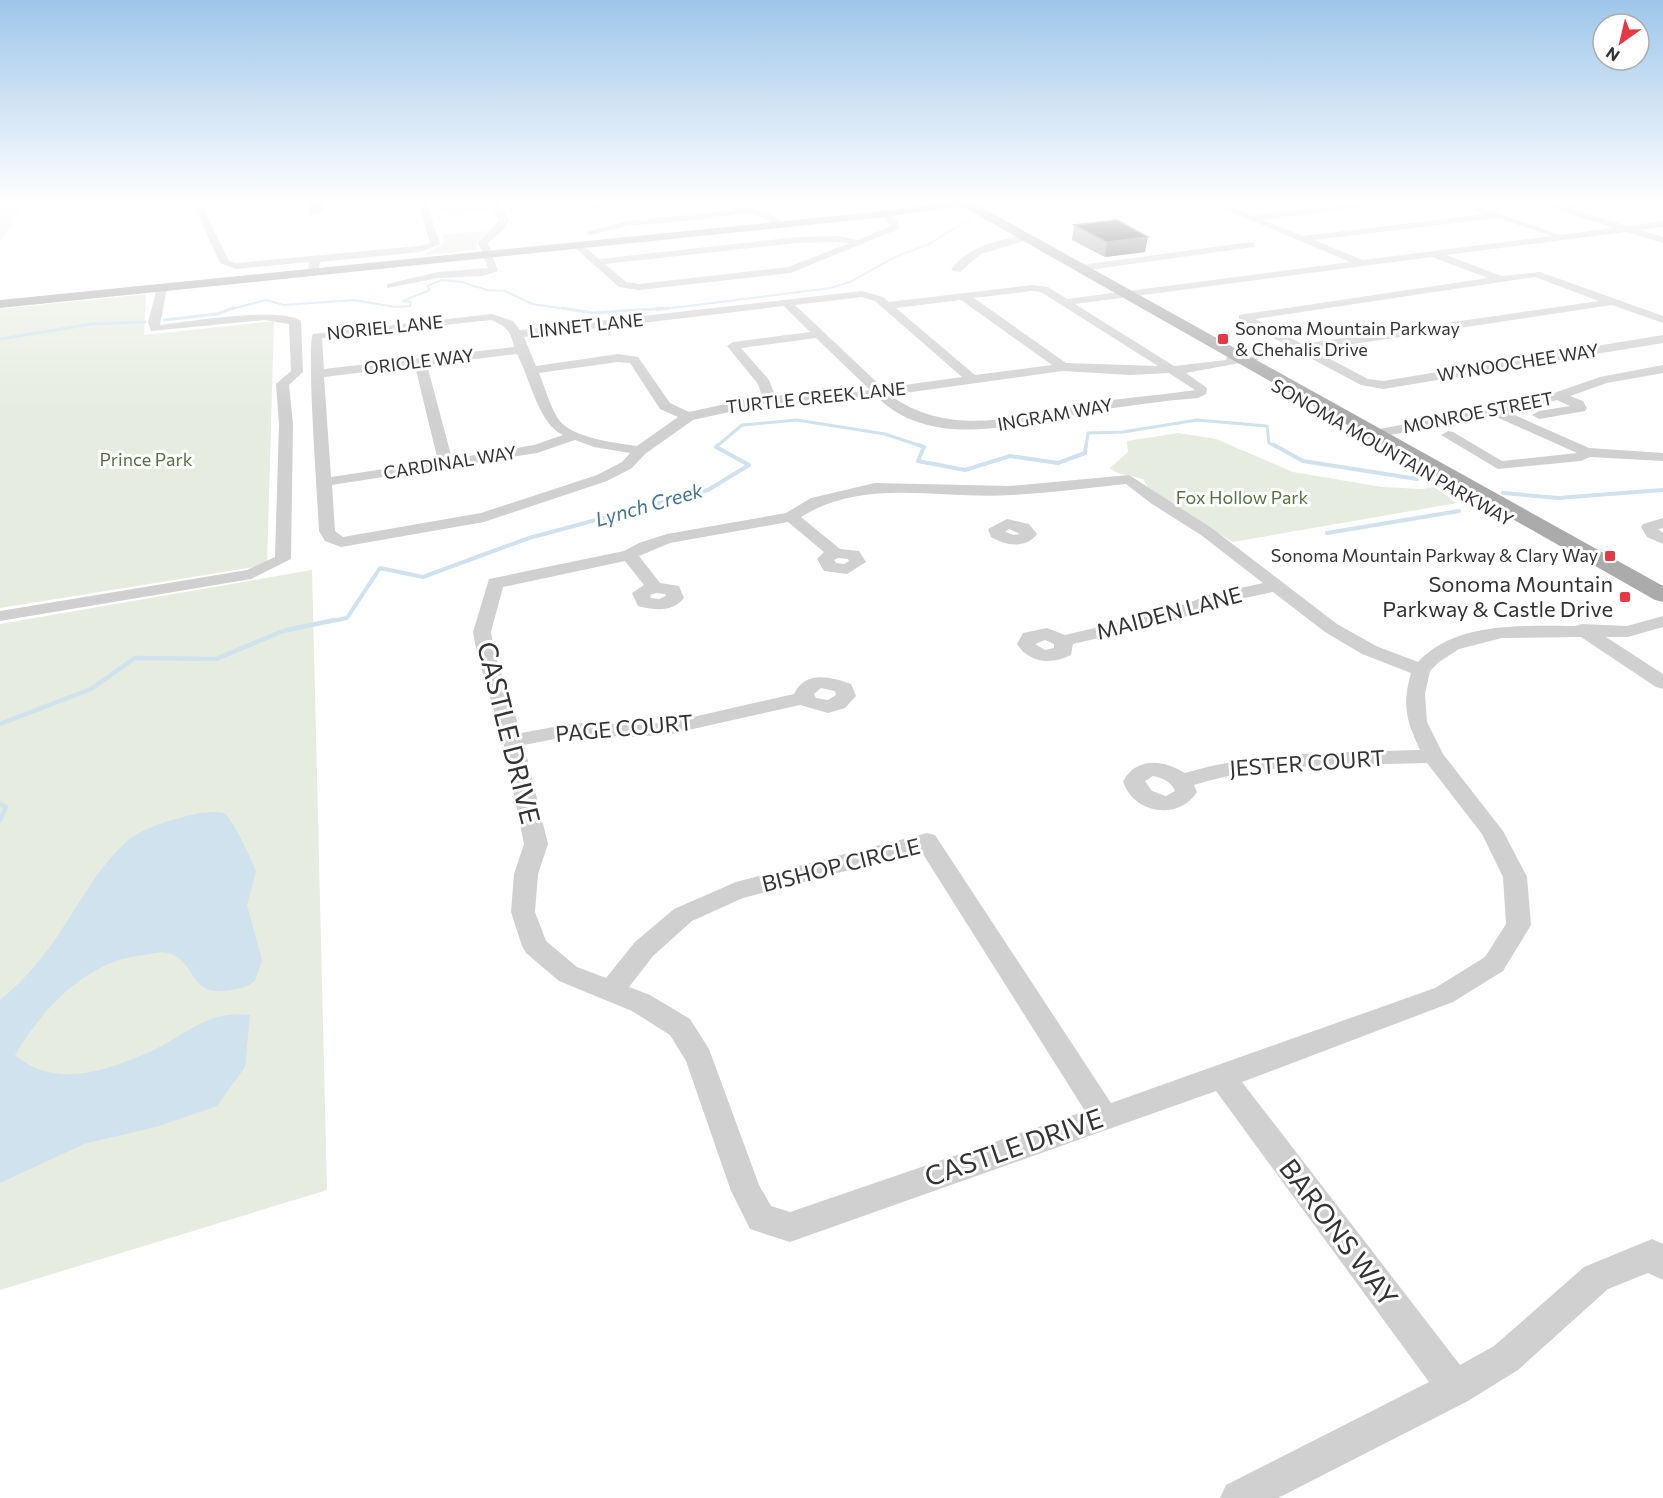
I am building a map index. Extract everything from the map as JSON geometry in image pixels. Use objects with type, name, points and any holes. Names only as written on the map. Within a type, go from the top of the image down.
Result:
[{"type":"main road","points":[[0,304],[162,288],[273,272]]},
{"type":"main road","name":"SONOMA MOUNTAIN PARKWAY","points":[[1088,272],[1125,293],[1129,302],[1663,595]]},
{"type":"main road","name":"SONOMA MOUNTAIN PARKWAY","points":[[1370,435],[1663,609]]},
{"type":"street","points":[[391,286],[446,273],[470,272]]},
{"type":"street","points":[[609,272],[623,285],[639,287],[773,272]]},
{"type":"street","points":[[1065,302],[1291,272]]},
{"type":"street","points":[[1481,272],[1500,279]]},
{"type":"street","points":[[1302,349],[1243,317],[1536,274],[1663,320]]},
{"type":"street","points":[[0,616],[251,574],[283,559],[286,424],[282,384],[297,372],[296,321],[265,317],[155,329],[154,322],[162,288]]},
{"type":"street","points":[[886,306],[1039,288],[1171,369]]},
{"type":"street","name":"LINNET LANE","points":[[517,334],[870,295],[886,306]]},
{"type":"street","points":[[963,296],[1063,367]]},
{"type":"street","name":"TURTLE CREEK LANE","points":[[325,482],[327,531],[331,538],[341,542],[484,517],[602,478],[627,465],[640,451],[688,417],[724,407],[770,399],[835,399],[1063,367],[1130,371],[1171,369],[1612,302]]},
{"type":"street","points":[[788,304],[879,393]]},
{"type":"street","points":[[886,306],[972,379]]},
{"type":"street","name":"NORIEL LANE","points":[[325,482],[315,339],[318,336],[492,317],[509,323],[517,334]]},
{"type":"street","points":[[517,334],[520,350],[532,370],[552,420],[573,436],[594,443],[640,451]]},
{"type":"street","points":[[770,399],[764,383],[734,350],[733,346],[819,334]]},
{"type":"street","name":"WYNOOCHEE WAY","points":[[1302,349],[1372,384],[1383,385],[1663,339]]},
{"type":"street","name":"ORIOLE WAY","points":[[317,374],[520,350]]},
{"type":"street","points":[[532,370],[618,358],[634,360],[665,406],[688,417]]},
{"type":"street","points":[[420,362],[446,464]]},
{"type":"street","name":"INGRAM WAY","points":[[879,393],[898,409],[916,417],[961,426],[986,427],[1072,411],[1198,394],[1201,388],[1171,369]]},
{"type":"street","name":"MONROE STREET","points":[[1370,435],[1560,397],[1604,380],[1640,373],[1662,378]]},
{"type":"street","points":[[1618,391],[1662,378]]},
{"type":"street","points":[[1576,391],[1598,396]]},
{"type":"street","points":[[1512,420],[1580,408],[1560,397]]},
{"type":"street","points":[[1495,411],[1586,452],[1663,457]]},
{"type":"street","points":[[1448,435],[1498,465],[1506,466],[1581,457],[1586,452]]},
{"type":"street","name":"CARDINAL WAY","points":[[325,482],[537,449],[573,436]]},
{"type":"street","points":[[654,587],[629,555],[645,546],[667,539],[791,517],[816,501],[875,488],[1011,508],[1129,479],[1157,501],[1207,532],[1340,634],[1369,650],[1420,670],[1432,658],[1452,645],[1502,632],[1582,629],[1628,631],[1663,621]]},
{"type":"street","points":[[791,517],[835,553]]},
{"type":"street","points":[[1663,523],[1649,527],[1653,534],[1663,539]]},
{"type":"street","name":"CASTLE DRIVE","points":[[629,555],[495,583],[482,632],[486,654],[513,741],[536,844],[526,874],[523,912],[535,946],[568,974],[612,990],[657,1011],[680,1027],[699,1058],[747,1191],[761,1218],[790,1227],[1104,1116],[1222,1077],[1444,995],[1494,964],[1519,925],[1515,877],[1492,831],[1433,756],[1417,722],[1415,694],[1420,670]]},
{"type":"street","name":"MAIDEN LANE","points":[[1063,641],[1173,615],[1215,599],[1275,586]]},
{"type":"street","points":[[1582,629],[1663,609]]},
{"type":"street","points":[[1582,629],[1663,683]]},
{"type":"street","name":"PAGE COURT","points":[[513,741],[575,729],[634,731],[671,728],[805,698]]},
{"type":"street","name":"JESTER COURT","points":[[1182,780],[1211,770],[1248,764],[1433,756]]},
{"type":"street","name":"BISHOP CIRCLE","points":[[612,990],[644,949],[683,915],[736,891],[927,841],[1104,1116]]},
{"type":"street","name":"BARONS WAY","points":[[1222,1077],[1455,1388]]},
{"type":"street","points":[[1254,1495],[1455,1388],[1506,1358],[1596,1278],[1652,1255],[1663,1264]]},
{"type":"green space","name":"Prince Park","points":[[146,294],[144,335],[274,321],[267,565],[0,608],[0,309]]},
{"type":"green space","name":"Fox Hollow Park","points":[[1178,433],[1216,439],[1293,472],[1382,487],[1422,489],[1434,487],[1457,503],[1233,542],[1160,498],[1143,479],[1117,473],[1110,468],[1128,452],[1127,441]]},
{"type":"green space","points":[[312,570],[327,1190],[0,1290],[0,624]]},
{"type":"water","points":[[220,812],[227,816],[256,871],[247,905],[262,960],[255,981],[240,988],[216,991],[206,989],[199,984],[178,957],[168,953],[124,959],[104,966],[69,989],[39,1021],[15,1055],[29,1065],[45,1071],[78,1074],[95,1071],[145,1054],[207,1020],[234,1014],[250,1015],[245,1067],[217,1106],[159,1126],[84,1144],[0,1183],[0,1000],[28,974],[44,955],[86,891],[126,842],[151,827],[199,813]]},
{"type":"waterway","points":[[657,310],[830,288],[850,282],[868,272]]},
{"type":"waterway","points":[[228,310],[266,300],[284,305],[354,300],[395,307],[410,306],[411,302],[403,301],[430,290],[427,286],[442,280],[462,282],[487,290],[505,291],[532,304],[573,310]]},
{"type":"waterway","points":[[164,320],[217,314],[233,308]]},
{"type":"waterway","points":[[562,308],[593,313],[669,308]]},
{"type":"waterway","points":[[0,339],[92,324],[145,322]]},
{"type":"waterway","name":"Lynch Creek","points":[[716,447],[742,425],[797,420],[885,434],[924,447]]},
{"type":"waterway","name":"Lynch Creek","points":[[1086,447],[1088,433],[1123,432],[1197,420],[1267,426],[1269,443],[1276,447]]},
{"type":"waterway","name":"Lynch Creek","points":[[919,445],[924,447]]},
{"type":"waterway","name":"Lynch Creek","points":[[924,447],[918,461],[965,470],[1010,456],[1058,463],[1085,453],[1086,445]]},
{"type":"waterway","name":"Lynch Creek","points":[[1274,445],[1303,461],[1417,479]]},
{"type":"waterway","name":"Lynch Creek","points":[[327,622],[347,618],[380,568],[423,577],[529,538],[708,490],[749,465],[716,447]]},
{"type":"waterway","name":"Lynch Creek","points":[[1503,493],[1558,498],[1663,490]]},
{"type":"waterway","points":[[1327,533],[1459,511]]},
{"type":"waterway","name":"Lynch Creek","points":[[0,724],[91,689],[135,658],[216,659],[283,631],[335,620]]},
{"type":"waterway","name":"Lynch Creek","points":[[0,804],[6,807],[0,820]]},
{"type":"place","name":"Sonoma Mountain Parkway & Chehalis Drive","points":[[1223,339]]},
{"type":"place","name":"Sonoma Mountain Parkway & Clary Way","points":[[1610,556]]},
{"type":"place","name":"Sonoma Mountain Parkway & Castle Drive","points":[[1625,597]]}]
